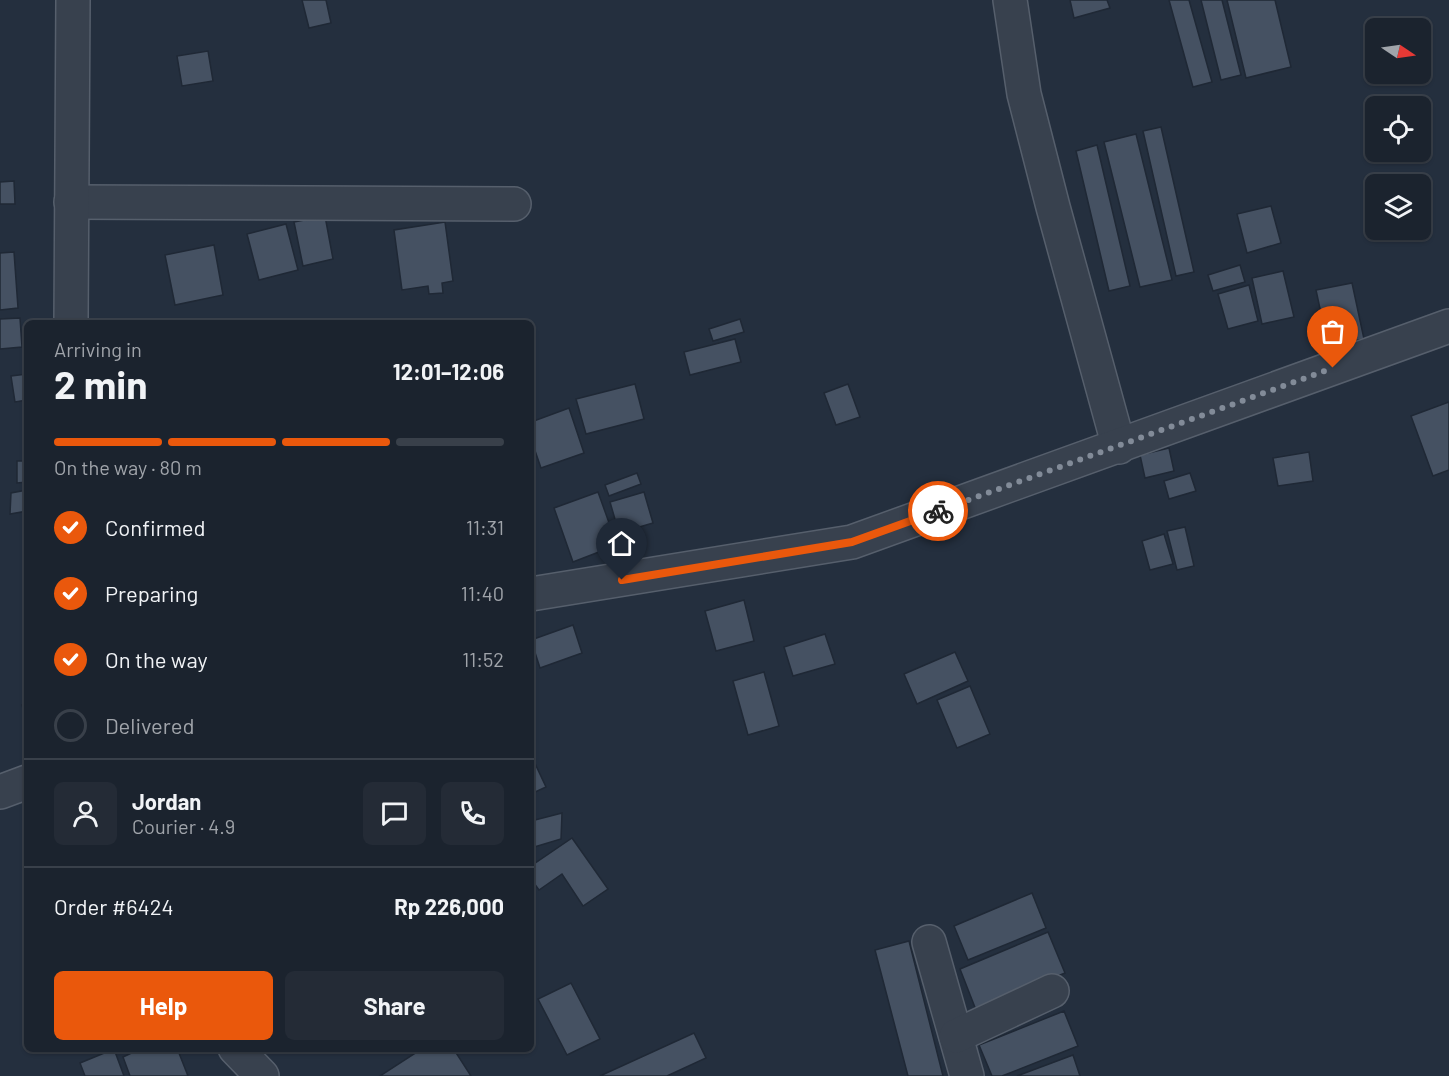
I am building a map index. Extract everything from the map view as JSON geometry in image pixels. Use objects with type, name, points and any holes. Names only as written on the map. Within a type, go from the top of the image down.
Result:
[{"type":"street","points":[[71,320],[73,0]]},
{"type":"street","points":[[1010,0],[1024,94],[1119,447]]},
{"type":"street","points":[[71,202],[514,204]]},
{"type":"street","points":[[534,594],[852,542],[1449,326]]},
{"type":"street","points":[[0,792],[24,783]]},
{"type":"street","points":[[929,942],[967,1076]]},
{"type":"street","points":[[956,1036],[1052,991]]},
{"type":"street","points":[[238,1052],[262,1076]]},
{"type":"building","points":[[302,0],[326,0],[331,23],[309,28]]},
{"type":"building","points":[[1070,0],[1107,0],[1110,8],[1074,18]]},
{"type":"building","points":[[1169,0],[1189,0],[1212,82],[1193,87]]},
{"type":"building","points":[[1201,0],[1222,0],[1241,75],[1221,80]]},
{"type":"building","points":[[1227,0],[1275,0],[1291,67],[1246,78]]},
{"type":"building","points":[[208,51],[213,81],[182,86],[177,56]]},
{"type":"building","points":[[1161,127],[1194,272],[1176,276],[1143,131]]},
{"type":"building","points":[[1136,134],[1172,280],[1140,287],[1104,142]]},
{"type":"building","points":[[1097,145],[1130,286],[1109,291],[1076,151]]},
{"type":"building","points":[[14,181],[15,204],[0,204],[0,182]]},
{"type":"building","points":[[1271,206],[1281,243],[1247,253],[1237,214]]},
{"type":"building","points":[[325,216],[333,259],[303,266],[294,222]]},
{"type":"building","points":[[445,222],[453,281],[442,283],[443,293],[429,294],[428,286],[402,290],[394,230]]},
{"type":"building","points":[[286,224],[298,270],[259,280],[247,234]]},
{"type":"building","points":[[214,245],[223,295],[175,305],[165,255]]},
{"type":"building","points":[[14,252],[18,308],[0,310],[0,253]]},
{"type":"building","points":[[1240,265],[1245,282],[1213,291],[1208,275]]},
{"type":"building","points":[[1283,271],[1294,317],[1262,324],[1252,278]]},
{"type":"building","points":[[1352,283],[1364,339],[1328,346],[1316,290]]},
{"type":"building","points":[[1249,285],[1258,321],[1228,329],[1218,294]]},
{"type":"building","points":[[20,318],[22,347],[0,349],[0,319]]},
{"type":"building","points":[[740,319],[744,332],[713,341],[709,329]]},
{"type":"building","points":[[735,339],[741,362],[690,375],[684,352]]},
{"type":"building","points":[[24,374],[24,400],[15,402],[11,376]]},
{"type":"building","points":[[635,384],[644,419],[586,434],[576,399]]},
{"type":"building","points":[[848,384],[860,417],[836,425],[824,393]]},
{"type":"building","points":[[1449,402],[1449,470],[1433,476],[1411,416]]},
{"type":"building","points":[[569,408],[584,453],[541,468],[534,448],[534,421]]},
{"type":"building","points":[[1169,448],[1174,471],[1145,478],[1140,455]]},
{"type":"building","points":[[1309,452],[1313,481],[1278,486],[1273,458]]},
{"type":"building","points":[[17,461],[24,461],[24,482],[17,483]]},
{"type":"building","points":[[637,473],[641,484],[609,496],[605,485]]},
{"type":"building","points":[[1190,473],[1196,491],[1169,499],[1164,481]]},
{"type":"building","points":[[24,491],[24,512],[10,514],[11,493]]},
{"type":"building","points":[[598,492],[617,545],[573,562],[554,508]]},
{"type":"building","points":[[644,492],[653,523],[619,533],[610,502]]},
{"type":"building","points":[[1185,527],[1194,566],[1177,570],[1167,531]]},
{"type":"building","points":[[1164,534],[1173,564],[1150,570],[1142,541]]},
{"type":"building","points":[[744,600],[754,641],[716,651],[705,611]]},
{"type":"building","points":[[573,625],[582,653],[540,668],[534,649],[534,639]]},
{"type":"building","points":[[825,634],[835,664],[793,676],[784,647]]},
{"type":"building","points":[[955,652],[968,681],[917,704],[904,674]]},
{"type":"building","points":[[764,672],[779,726],[748,735],[733,681]]},
{"type":"building","points":[[970,686],[990,734],[957,748],[937,700]]},
{"type":"building","points":[[534,761],[546,787],[534,793]]},
{"type":"building","points":[[562,813],[561,839],[534,847],[534,820]]},
{"type":"building","points":[[572,838],[608,889],[583,906],[562,874],[539,890],[534,883],[534,864]]},
{"type":"building","points":[[1032,893],[1046,928],[968,960],[954,926]]},
{"type":"building","points":[[1048,932],[1065,973],[976,1010],[960,969]]},
{"type":"building","points":[[909,941],[943,1076],[908,1076],[875,950]]},
{"type":"building","points":[[571,983],[600,1039],[567,1055],[538,999]]},
{"type":"building","points":[[1064,1011],[1078,1046],[1002,1076],[992,1076],[979,1045]]},
{"type":"building","points":[[694,1033],[706,1058],[667,1076],[600,1076]]},
{"type":"building","points":[[107,1052],[115,1052],[124,1076],[85,1076],[80,1063]]},
{"type":"building","points":[[134,1052],[179,1052],[188,1076],[130,1076],[123,1057]]},
{"type":"building","points":[[417,1052],[456,1052],[471,1076],[380,1076]]},
{"type":"building","points":[[1073,1055],[1080,1076],[1017,1076]]},
{"type":"way so far","points":[[938,511],[1333,368]]},
{"type":"route","points":[[622,580],[852,542],[938,511]]}]
